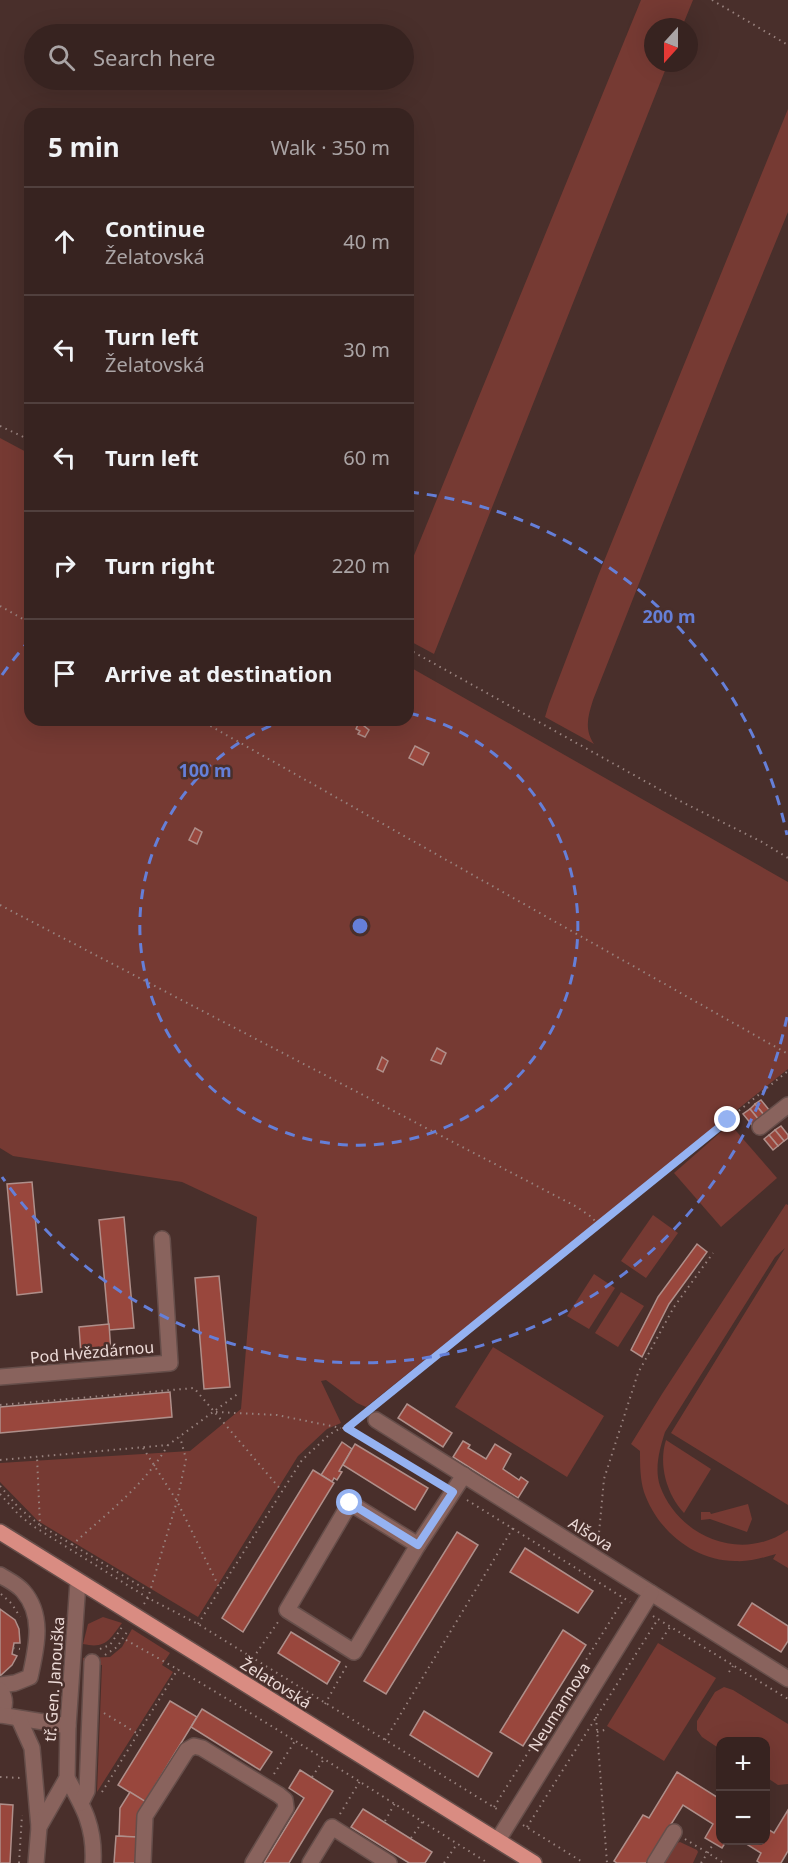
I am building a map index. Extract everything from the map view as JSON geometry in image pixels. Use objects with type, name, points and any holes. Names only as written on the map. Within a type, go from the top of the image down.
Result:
[{"type":"main road","name":"Želatovská","points":[[0,1532],[534,1863]]},
{"type":"street","points":[[760,1127],[788,1105]]},
{"type":"street","name":"Pod Hvězdárnou","points":[[0,1377],[170,1363],[162,1239]]},
{"type":"street","name":"Alšova","points":[[371,1413],[464,1476],[788,1679]]},
{"type":"street","points":[[418,1545],[350,1503],[287,1610],[354,1652],[418,1545],[464,1476]]},
{"type":"street","points":[[0,1575],[23,1591],[34,1612],[38,1636],[30,1677],[15,1683],[0,1685]]},
{"type":"street","name":"tř. Gen. Janouška","points":[[36,1863],[39,1827],[67,1778],[68,1726],[78,1582]]},
{"type":"street","name":"Neumannova","points":[[498,1840],[651,1593]]},
{"type":"street","points":[[81,1803],[87,1791],[90,1705],[95,1656]]},
{"type":"street","points":[[0,1690],[5,1709],[0,1715],[68,1726]]},
{"type":"street","points":[[19,1719],[32,1748],[39,1827]]},
{"type":"street","points":[[142,1863],[145,1816],[188,1750],[194,1746],[202,1748],[285,1800],[286,1808],[253,1863]]},
{"type":"street","points":[[67,1778],[87,1814],[94,1842],[93,1863]]},
{"type":"street","points":[[310,1863],[332,1827],[389,1863]]},
{"type":"street","points":[[655,1863],[674,1832]]},
{"type":"path","points":[[712,0],[788,45]]},
{"type":"path","points":[[0,426],[24,437]]},
{"type":"path","points":[[0,606],[24,620]]},
{"type":"path","points":[[414,652],[693,808],[762,842],[788,858]]},
{"type":"path","points":[[211,726],[788,1054]]},
{"type":"path","points":[[0,905],[585,1211],[597,1225]]},
{"type":"path","points":[[347,1428],[371,1413],[597,1225],[788,1071]]},
{"type":"path","points":[[594,1557],[598,1542],[604,1479],[638,1373],[674,1307],[713,1253]]},
{"type":"path","points":[[0,1405],[194,1388],[282,1491]]},
{"type":"path","points":[[72,1545],[131,1493],[168,1445],[239,1393]]},
{"type":"path","points":[[214,1412],[277,1415],[347,1428],[788,1699]]},
{"type":"path","points":[[198,1624],[302,1460],[330,1434],[340,1428]]},
{"type":"path","points":[[143,1606],[148,1598],[177,1501],[186,1459],[180,1437]]},
{"type":"path","points":[[0,1460],[168,1445]]},
{"type":"path","points":[[143,1448],[177,1501],[220,1589]]},
{"type":"path","points":[[37,1457],[40,1525]]},
{"type":"path","points":[[0,1486],[19,1508],[40,1525],[146,1590],[144,1592]]},
{"type":"path","points":[[0,1494],[19,1515],[33,1526],[148,1598],[198,1624],[585,1863]]},
{"type":"path","points":[[385,1740],[513,1528]]},
{"type":"path","points":[[0,1594],[12,1604],[21,1619]]},
{"type":"path","points":[[494,1808],[624,1598]]},
{"type":"path","points":[[253,1658],[287,1610]]},
{"type":"path","points":[[527,1827],[658,1619]]},
{"type":"path","points":[[95,1656],[119,1636],[124,1624]]},
{"type":"path","points":[[662,1639],[670,1627]]},
{"type":"path","points":[[95,1656],[117,1647],[129,1628]]},
{"type":"path","points":[[126,1640],[178,1669],[360,1780],[488,1863]]},
{"type":"path","points":[[325,1704],[354,1652]]},
{"type":"path","points":[[729,1672],[733,1666]]},
{"type":"path","points":[[101,1793],[178,1669]]},
{"type":"path","points":[[90,1705],[138,1734]]},
{"type":"path","points":[[596,1717],[607,1863]]},
{"type":"path","points":[[597,1732],[608,1729]]},
{"type":"path","points":[[267,1787],[295,1741]]},
{"type":"path","points":[[312,1777],[324,1759]]},
{"type":"path","points":[[0,1777],[24,1778]]},
{"type":"path","points":[[343,1809],[360,1780]]},
{"type":"path","points":[[385,1821],[395,1803]]},
{"type":"path","points":[[19,1863],[22,1810]]},
{"type":"path","points":[[411,1838],[423,1821]]},
{"type":"path","points":[[674,1832],[724,1863]]},
{"type":"path","points":[[701,1863],[714,1843]]},
{"type":"path","points":[[444,1863],[458,1844]]},
{"type":"shaded area","points":[[641,0],[693,0],[686,18],[644,18],[644,72],[664,72],[434,654],[414,643],[414,555]]},
{"type":"shaded area","points":[[788,109],[788,212],[593,700],[588,717],[588,728],[594,744],[545,717],[598,576]]},
{"type":"shaded area","points":[[0,438],[24,451],[24,726],[414,726],[414,669],[788,882],[788,1069],[366,1407],[326,1380],[321,1381],[341,1423],[327,1429],[298,1456],[198,1617],[38,1521],[0,1482],[0,1463],[190,1451],[241,1409],[257,1217],[182,1182],[13,1156],[0,1148]]},
{"type":"shaded area","points":[[730,1124],[777,1178],[721,1227],[674,1173]]},
{"type":"shaded area","points":[[786,1204],[788,1205],[788,1505],[671,1433],[785,1248],[775,1257],[665,1432],[660,1451],[658,1479],[669,1504],[681,1519],[696,1531],[714,1540],[732,1544],[751,1544],[770,1540],[788,1530],[788,1568],[773,1559],[776,1554],[745,1561],[720,1560],[705,1556],[679,1541],[658,1519],[650,1506],[642,1482],[640,1451],[631,1444]]},
{"type":"shaded area","points":[[653,1215],[678,1233],[646,1278],[621,1261]]},
{"type":"shaded area","points":[[594,1274],[615,1288],[589,1329],[567,1316]]},
{"type":"shaded area","points":[[621,1292],[644,1306],[618,1347],[595,1333]]},
{"type":"shaded area","points":[[493,1347],[604,1416],[567,1477],[455,1407]]},
{"type":"shaded area","points":[[666,1440],[711,1469],[684,1513],[673,1498],[666,1479],[663,1459]]},
{"type":"shaded area","points":[[748,1504],[752,1519],[747,1532],[710,1519],[701,1520],[701,1512],[711,1514]]},
{"type":"shaded area","points":[[103,1617],[122,1623],[106,1642],[97,1645],[83,1644],[88,1624]]},
{"type":"shaded area","points":[[132,1629],[170,1653],[162,1665],[173,1672],[97,1792],[102,1665],[83,1664],[83,1658],[110,1657],[122,1647]]},
{"type":"shaded area","points":[[658,1643],[716,1678],[664,1761],[607,1726]]},
{"type":"shaded area","points":[[724,1687],[733,1690],[788,1724],[788,1784],[778,1785],[770,1780],[770,1737],[716,1737],[716,1746],[702,1737],[697,1730],[697,1721],[715,1692]]},
{"type":"shaded area","points":[[680,1842],[697,1850],[693,1863],[661,1863],[674,1844]]},
{"type":"building","points":[[357,726],[364,726],[369,730],[365,737],[358,734],[360,731],[356,729]]},
{"type":"building","points":[[415,746],[429,753],[423,765],[409,758]]},
{"type":"building","points":[[195,828],[202,832],[197,844],[189,840]]},
{"type":"building","points":[[437,1048],[446,1053],[441,1064],[431,1060]]},
{"type":"building","points":[[382,1057],[388,1061],[383,1072],[377,1069]]},
{"type":"building","points":[[761,1100],[770,1111],[764,1115],[755,1104]]},
{"type":"building","points":[[755,1104],[764,1115],[759,1120],[750,1109]]},
{"type":"building","points":[[750,1109],[759,1120],[752,1125],[743,1114]]},
{"type":"building","points":[[781,1126],[788,1135],[784,1141],[775,1130]]},
{"type":"building","points":[[775,1130],[784,1141],[778,1146],[769,1135]]},
{"type":"building","points":[[769,1135],[778,1146],[773,1150],[764,1139]]},
{"type":"building","points":[[32,1182],[42,1292],[17,1295],[7,1184]]},
{"type":"building","points":[[124,1217],[134,1328],[109,1330],[99,1220]]},
{"type":"building","points":[[697,1244],[707,1252],[669,1304],[642,1357],[631,1350],[658,1297]]},
{"type":"building","points":[[219,1276],[230,1387],[204,1389],[195,1278]]},
{"type":"building","points":[[109,1324],[111,1352],[81,1355],[79,1327]]},
{"type":"building","points":[[170,1392],[172,1417],[0,1433],[0,1407]]},
{"type":"building","points":[[407,1404],[452,1433],[443,1447],[398,1418]]},
{"type":"building","points":[[463,1441],[470,1445],[468,1448],[486,1459],[495,1444],[511,1454],[503,1469],[519,1480],[521,1477],[528,1482],[518,1498],[453,1457]]},
{"type":"building","points":[[342,1442],[352,1449],[339,1471],[342,1472],[337,1480],[334,1478],[332,1482],[321,1475]]},
{"type":"building","points":[[355,1444],[428,1488],[415,1510],[343,1465]]},
{"type":"building","points":[[313,1470],[334,1483],[243,1632],[222,1618]]},
{"type":"building","points":[[457,1532],[478,1545],[386,1694],[364,1681]]},
{"type":"building","points":[[525,1548],[593,1591],[578,1613],[510,1572]]},
{"type":"building","points":[[752,1603],[788,1626],[788,1641],[781,1652],[738,1625]]},
{"type":"building","points":[[0,1609],[15,1620],[19,1629],[20,1643],[14,1643],[12,1654],[17,1656],[12,1665],[0,1676]]},
{"type":"building","points":[[563,1630],[586,1645],[523,1746],[500,1732]]},
{"type":"building","points":[[291,1632],[340,1662],[327,1684],[278,1653]]},
{"type":"building","points":[[170,1701],[197,1717],[145,1802],[118,1785]]},
{"type":"building","points":[[202,1709],[272,1752],[260,1770],[191,1727]]},
{"type":"building","points":[[424,1711],[492,1753],[478,1777],[410,1735]]},
{"type":"building","points":[[300,1770],[333,1791],[289,1863],[264,1863],[304,1798],[289,1788]]},
{"type":"building","points":[[677,1772],[716,1796],[716,1844],[705,1838],[713,1824],[683,1805],[647,1863],[617,1863],[614,1861],[643,1815],[649,1818]]},
{"type":"building","points":[[130,1792],[148,1803],[141,1838],[119,1836],[120,1808]]},
{"type":"building","points":[[0,1804],[13,1805],[10,1863],[0,1863]]},
{"type":"building","points":[[363,1809],[432,1852],[425,1863],[409,1863],[351,1827]]},
{"type":"building","points":[[788,1810],[788,1851],[781,1863],[760,1863],[757,1861],[761,1853],[748,1845],[770,1845],[770,1830],[774,1833]]},
{"type":"building","points":[[116,1836],[137,1837],[136,1863],[114,1863]]},
{"type":"route","points":[[350,1503],[418,1545],[453,1492],[347,1428],[728,1120]]}]
